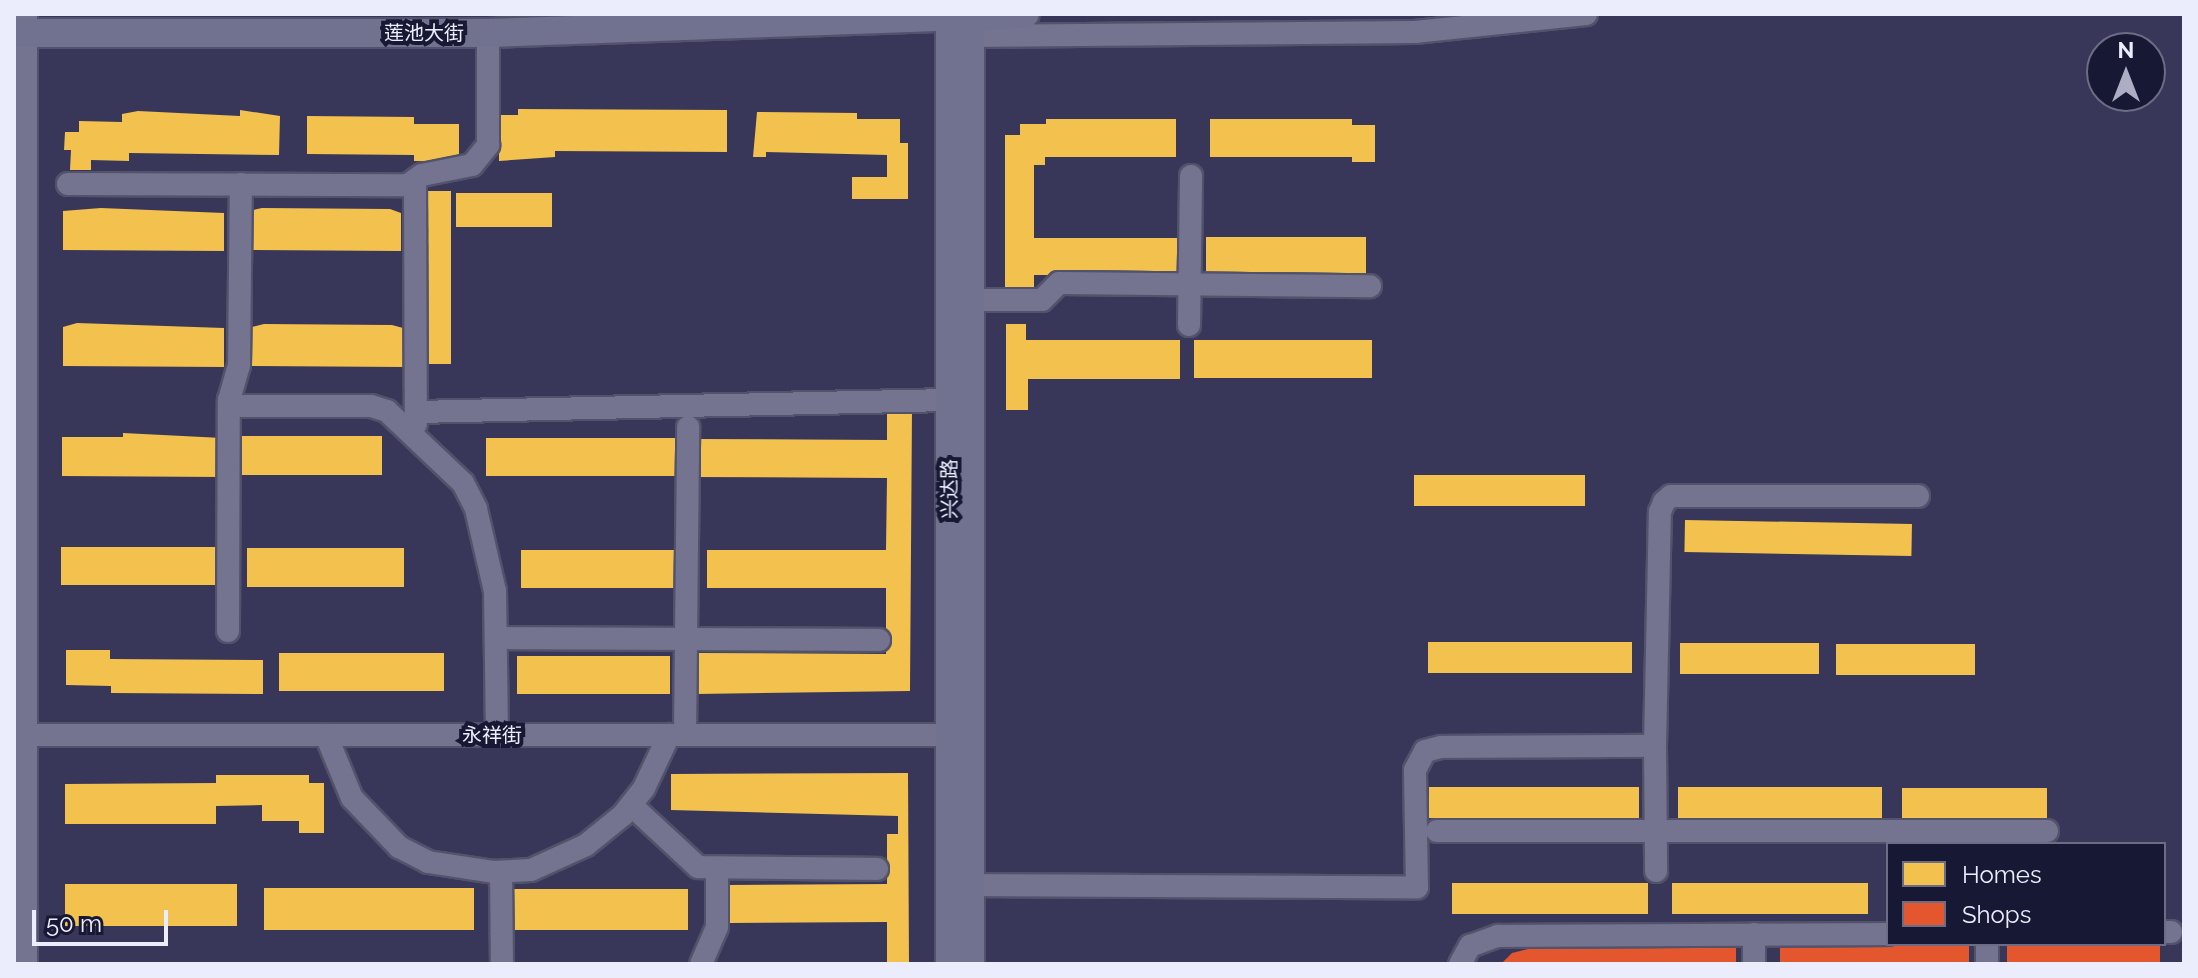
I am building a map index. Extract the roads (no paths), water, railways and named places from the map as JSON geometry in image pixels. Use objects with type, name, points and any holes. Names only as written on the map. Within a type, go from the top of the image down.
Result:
[{"type":"main road","name":"莲池大街","points":[[22,27],[488,33],[962,20],[1025,14]]},
{"type":"main road","name":"兴达路","points":[[950,964],[960,735],[970,300],[962,20]]},
{"type":"main road","name":"兴达路","points":[[962,20],[950,400],[960,735],[970,885],[970,964]]},
{"type":"street","points":[[962,20],[1415,32],[1586,14]]},
{"type":"street","points":[[22,27],[20,735],[26,964]]},
{"type":"street","points":[[68,184],[415,181],[422,175],[472,165],[483,156],[488,145],[488,33]]},
{"type":"street","points":[[1189,325],[1191,176]]},
{"type":"street","points":[[415,181],[416,423],[463,483],[476,509],[495,591],[497,735]]},
{"type":"street","points":[[228,631],[229,406],[239,366],[241,184]]},
{"type":"street","points":[[970,300],[1042,300],[1059,283],[1370,286]]},
{"type":"street","points":[[229,406],[371,406],[416,423],[950,400]]},
{"type":"street","points":[[326,735],[352,798],[399,847],[460,871],[501,872],[560,861],[631,805],[677,735],[686,639],[688,427]]},
{"type":"street","points":[[1656,871],[1660,512],[1664,502],[1671,496],[1918,496]]},
{"type":"street","points":[[497,638],[879,640]]},
{"type":"street","name":"永祥街","points":[[20,735],[960,735]]},
{"type":"street","points":[[970,885],[1417,887],[1415,770],[1425,751],[1655,746]]},
{"type":"street","points":[[631,805],[686,860],[717,870],[877,869]]},
{"type":"street","points":[[1437,831],[2047,831]]},
{"type":"street","points":[[701,964],[717,927],[717,870]]},
{"type":"street","points":[[501,872],[502,964]]},
{"type":"street","points":[[1754,934],[1754,964]]},
{"type":"street","points":[[1460,964],[1470,946],[1498,936],[1886,934]]}]
